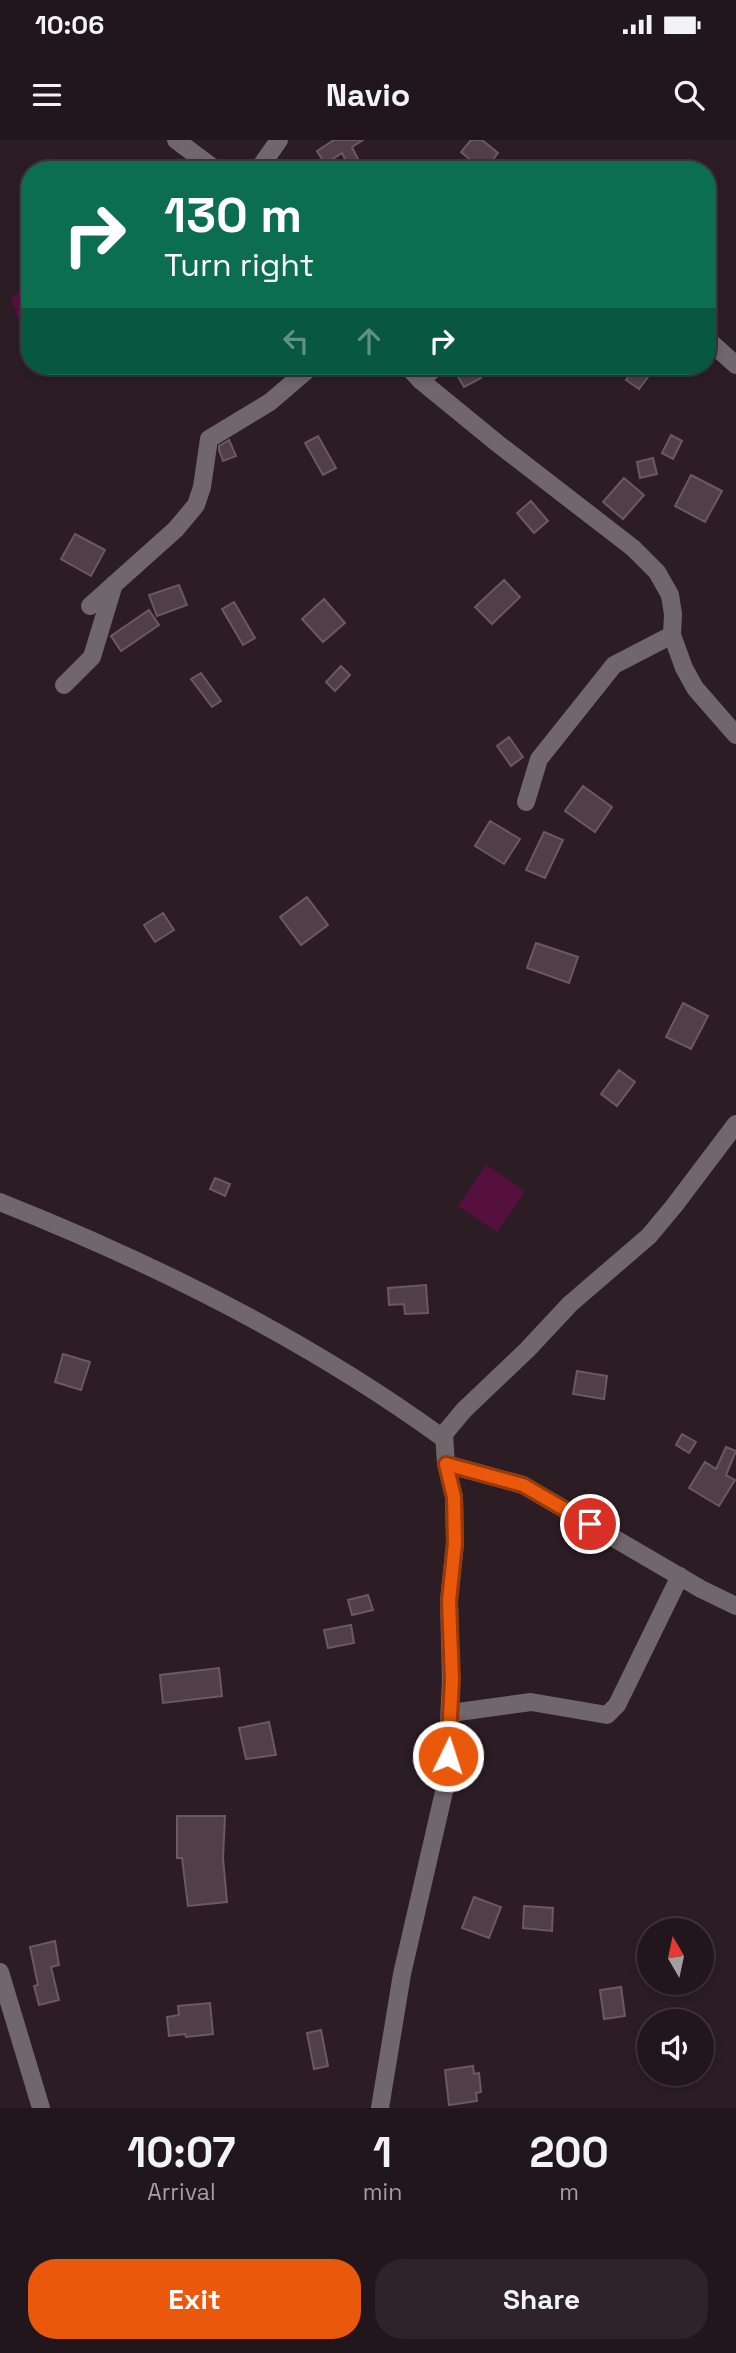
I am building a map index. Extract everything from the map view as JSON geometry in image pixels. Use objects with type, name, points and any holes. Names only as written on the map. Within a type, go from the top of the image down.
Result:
[{"type":"street","points":[[176,140],[204,161]]},
{"type":"street","points":[[264,161],[279,140]]},
{"type":"street","points":[[716,346],[736,365]]},
{"type":"street","points":[[90,607],[176,529],[196,505],[202,487],[209,439],[270,402],[302,375]]},
{"type":"street","points":[[415,375],[497,443],[633,548],[657,572],[670,595],[672,635],[684,668],[695,688],[736,735]]},
{"type":"street","points":[[420,380],[426,375]]},
{"type":"street","points":[[64,685],[92,657],[114,584]]},
{"type":"street","points":[[526,802],[538,760],[614,665],[672,635]]},
{"type":"street","points":[[380,2108],[402,1974],[446,1783],[451,1713],[449,1601],[455,1543],[454,1497],[443,1438],[447,1428],[570,1304],[649,1236],[736,1124]]},
{"type":"street","points":[[0,1202],[212,1296],[384,1395],[443,1438]]},
{"type":"street","points":[[446,1464],[523,1485],[736,1606]]},
{"type":"street","points":[[451,1713],[531,1702],[607,1715],[617,1705],[680,1576]]},
{"type":"street","points":[[0,1972],[41,2108]]},
{"type":"shaded area","points":[[21,291],[21,327],[11,299]]},
{"type":"shaded area","points":[[486,1165],[525,1191],[497,1232],[458,1206]]},
{"type":"building","points":[[334,140],[363,140],[352,147],[358,159],[355,161],[346,161],[342,153],[330,161],[323,161],[317,151]]},
{"type":"building","points":[[471,140],[482,140],[498,153],[492,161],[472,161],[461,152]]},
{"type":"building","points":[[457,375],[479,375],[481,378],[464,387]]},
{"type":"building","points":[[630,375],[650,375],[639,389],[626,380]]},
{"type":"building","points":[[671,435],[682,441],[673,459],[662,453]]},
{"type":"building","points":[[318,436],[336,468],[323,475],[305,443]]},
{"type":"building","points":[[229,440],[236,456],[223,461],[219,446]]},
{"type":"building","points":[[653,458],[657,474],[640,478],[637,462]]},
{"type":"building","points":[[691,475],[722,491],[705,522],[675,506]]},
{"type":"building","points":[[624,478],[644,495],[623,519],[603,502]]},
{"type":"building","points":[[531,501],[548,521],[534,533],[517,513]]},
{"type":"building","points":[[75,534],[105,550],[91,576],[61,559]]},
{"type":"building","points":[[504,580],[520,597],[492,624],[475,607]]},
{"type":"building","points":[[179,585],[187,605],[157,616],[149,595]]},
{"type":"building","points":[[324,599],[345,623],[323,642],[302,619]]},
{"type":"building","points":[[234,602],[255,638],[243,645],[222,609]]},
{"type":"building","points":[[149,610],[159,625],[121,651],[111,636]]},
{"type":"building","points":[[341,666],[350,675],[335,691],[326,682]]},
{"type":"building","points":[[201,673],[221,701],[212,707],[191,679]]},
{"type":"building","points":[[509,737],[523,757],[511,766],[497,746]]},
{"type":"building","points":[[583,786],[612,807],[595,832],[565,811]]},
{"type":"building","points":[[490,821],[520,839],[504,864],[475,846]]},
{"type":"building","points":[[544,832],[563,840],[545,878],[526,870]]},
{"type":"building","points":[[307,897],[328,925],[301,945],[280,917]]},
{"type":"building","points":[[163,913],[174,930],[155,942],[144,925]]},
{"type":"building","points":[[536,943],[578,957],[569,983],[527,968]]},
{"type":"building","points":[[683,1003],[708,1016],[691,1049],[666,1037]]},
{"type":"building","points":[[619,1070],[635,1082],[617,1106],[601,1094]]},
{"type":"building","points":[[215,1178],[230,1184],[225,1196],[210,1189]]},
{"type":"building","points":[[426,1285],[428,1313],[405,1314],[404,1304],[389,1305],[388,1288]]},
{"type":"building","points":[[63,1354],[90,1362],[81,1390],[55,1382]]},
{"type":"building","points":[[577,1371],[607,1376],[604,1399],[573,1394]]},
{"type":"building","points":[[682,1434],[696,1442],[689,1453],[676,1445]]},
{"type":"building","points":[[726,1447],[736,1451],[726,1475],[735,1480],[719,1506],[689,1488],[705,1462],[716,1469]]},
{"type":"building","points":[[368,1595],[373,1610],[352,1615],[348,1600]]},
{"type":"building","points":[[351,1625],[354,1643],[328,1648],[324,1630]]},
{"type":"building","points":[[219,1668],[222,1696],[163,1703],[160,1675]]},
{"type":"building","points":[[269,1722],[276,1755],[246,1759],[239,1728]]},
{"type":"building","points":[[177,1816],[225,1816],[223,1858],[227,1902],[188,1906],[182,1858],[177,1858]]},
{"type":"building","points":[[474,1897],[501,1907],[489,1938],[462,1928]]},
{"type":"building","points":[[524,1906],[553,1908],[552,1931],[523,1928]]},
{"type":"building","points":[[55,1941],[59,1965],[51,1967],[59,2000],[39,2005],[30,1947]]},
{"type":"building","points":[[621,1987],[625,2016],[604,2019],[600,1990]]},
{"type":"building","points":[[210,2003],[213,2034],[169,2036],[167,2017],[179,2015],[178,2006]]},
{"type":"building","points":[[321,2030],[328,2066],[314,2069],[307,2033]]},
{"type":"building","points":[[473,2066],[474,2074],[479,2073],[481,2092],[476,2093],[477,2101],[449,2105],[445,2070]]},
{"type":"route","points":[[448,1756],[452,1679],[449,1601],[455,1543],[454,1497],[446,1464],[523,1485],[590,1524]]}]
